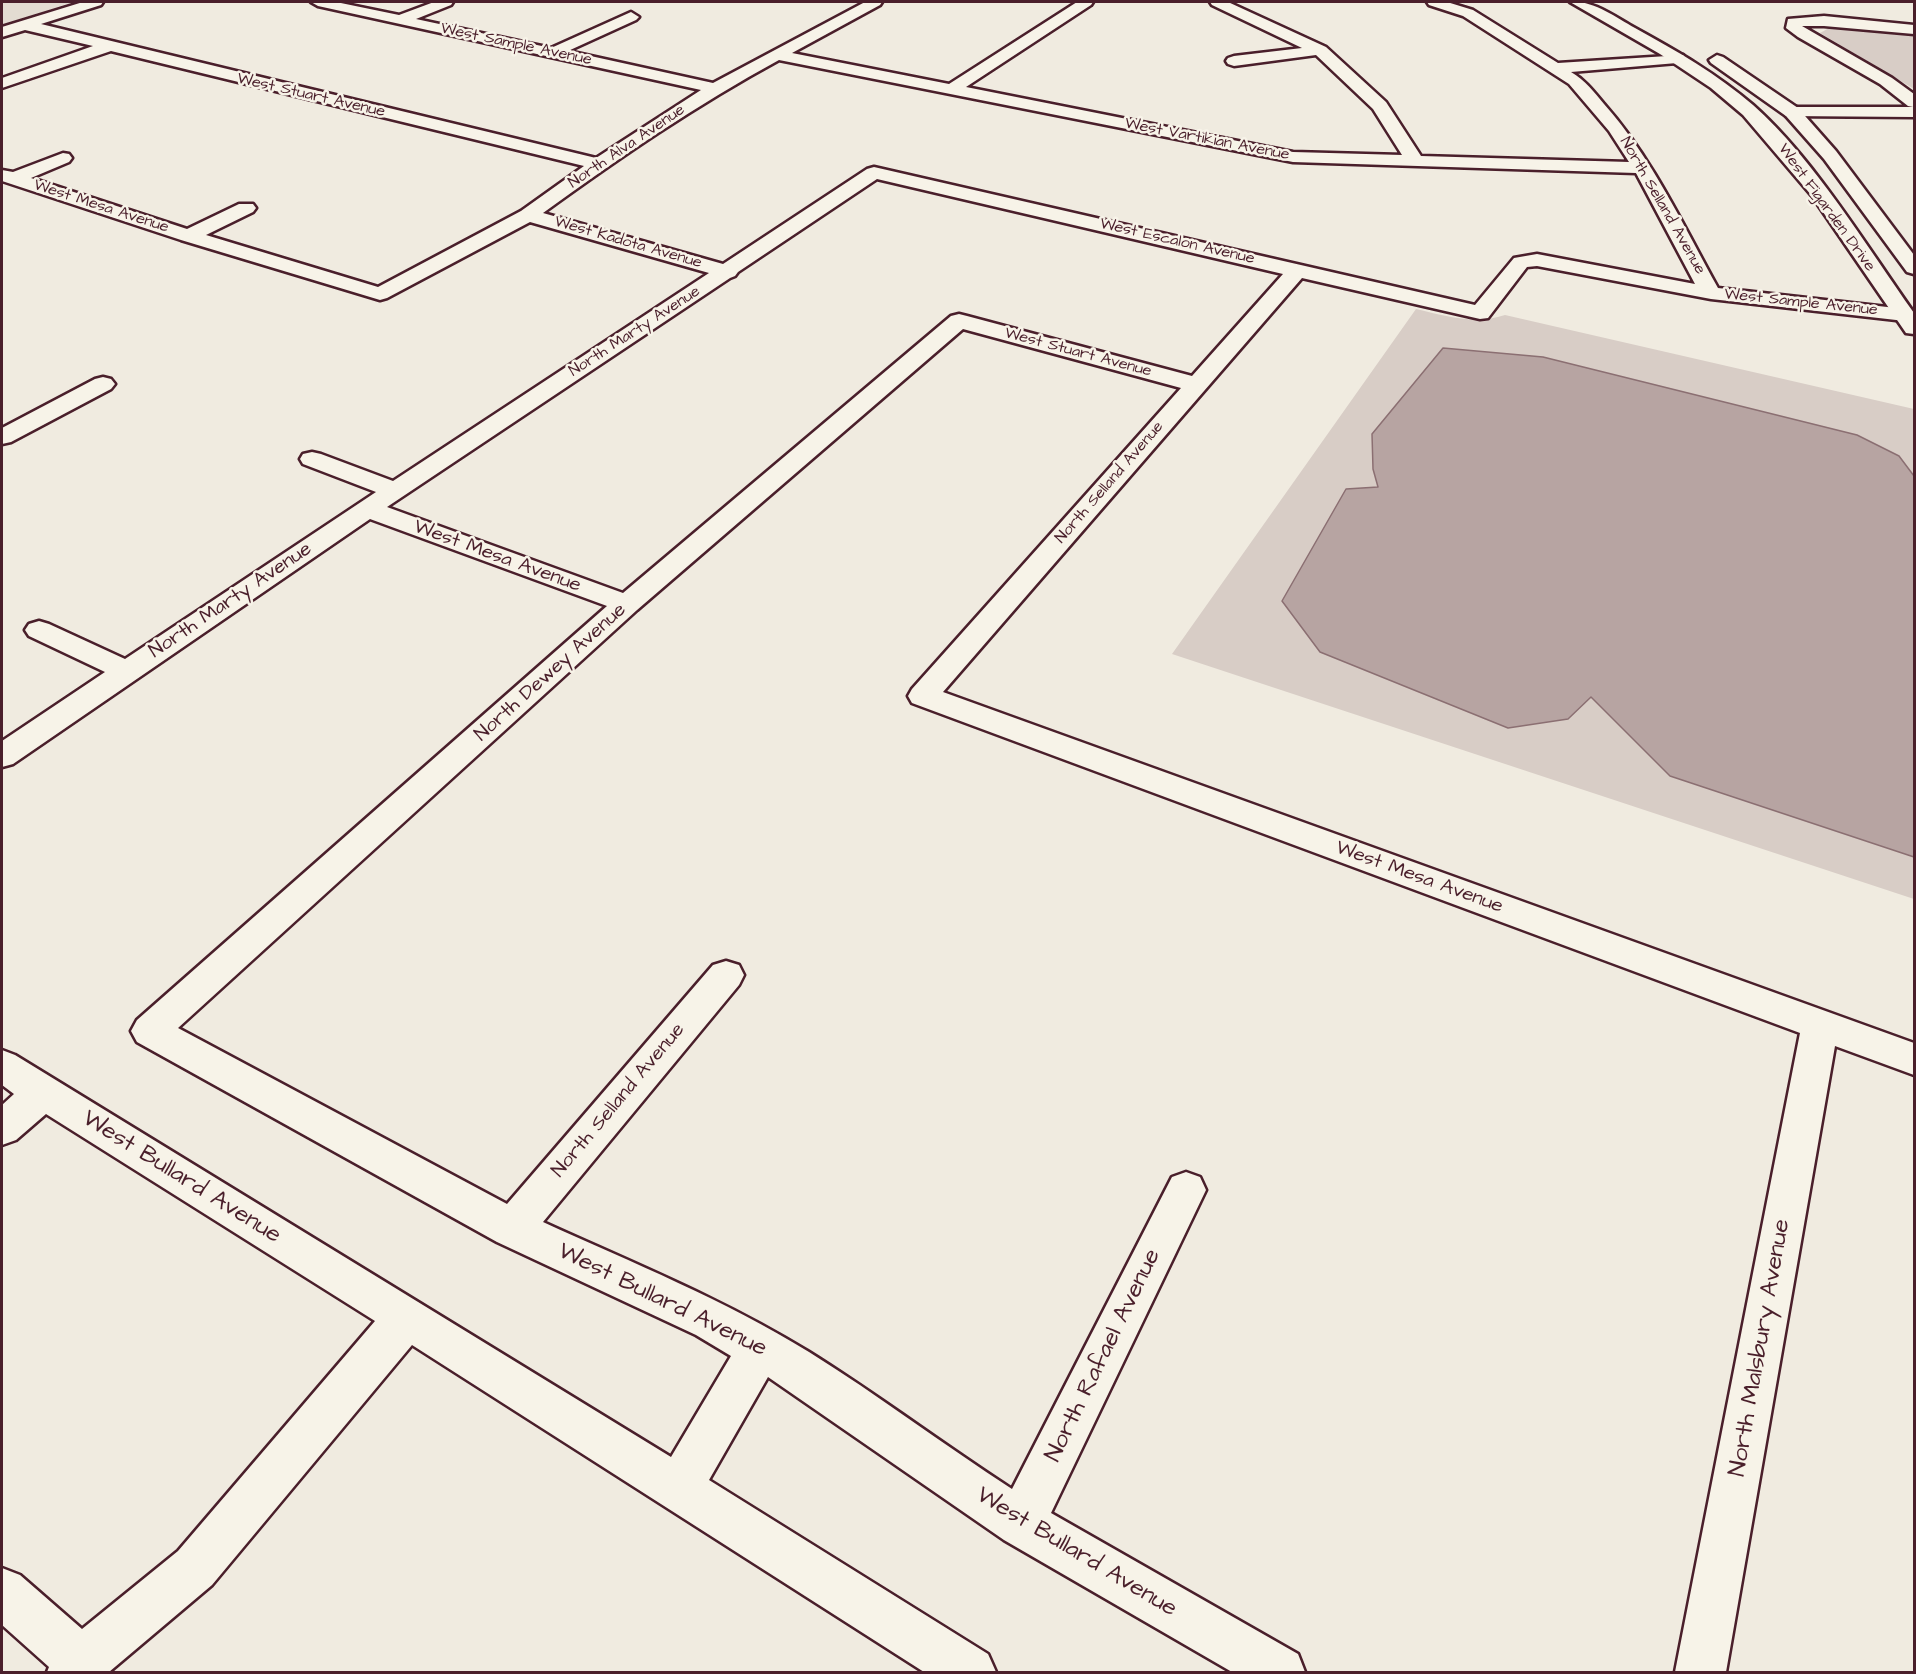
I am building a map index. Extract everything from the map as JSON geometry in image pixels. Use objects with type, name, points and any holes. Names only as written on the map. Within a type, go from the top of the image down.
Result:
[{"type":"street","points":[[2,32],[96,2]]},
{"type":"street","name":"West Sample Avenue","points":[[318,2],[715,88]]},
{"type":"street","points":[[399,20],[446,2]]},
{"type":"street","name":"North Alva Avenue","points":[[380,294],[528,215],[599,164],[715,88],[875,2]]},
{"type":"street","points":[[952,89],[1086,2]]},
{"type":"street","points":[[1217,2],[1320,50],[1380,106],[1415,161]]},
{"type":"street","name":"North Selland Avenue","points":[[1434,2],[1468,13],[1575,81],[1616,128],[1642,168],[1711,293]]},
{"type":"street","name":"West Figarden Drive","points":[[1577,2],[1672,55],[1717,84],[1749,111],[1784,148],[1819,192],[1877,278],[1903,285],[1912,314]]},
{"type":"street","points":[[1890,10],[1897,27]]},
{"type":"street","name":"West Stuart Avenue","points":[[4,15],[106,46],[599,164]]},
{"type":"street","points":[[554,52],[631,17]]},
{"type":"street","points":[[1914,29],[1824,21],[1793,22],[1794,28],[1803,34],[1886,81],[1914,102]]},
{"type":"street","points":[[2,83],[106,46]]},
{"type":"street","points":[[1234,61],[1320,50]]},
{"type":"street","name":"West Figarden Drive","points":[[1706,52],[1792,112],[1830,155],[1914,268]]},
{"type":"street","name":"West Vartikian Avenue","points":[[778,55],[1293,157],[1642,168]]},
{"type":"street","points":[[1550,64],[1672,55],[1691,57],[1740,75]]},
{"type":"street","points":[[1792,112],[1914,112]]},
{"type":"street","name":"West Mesa Avenue","points":[[7,177],[63,158]]},
{"type":"street","name":"West Escalon Avenue","points":[[874,173],[1480,313]]},
{"type":"street","name":"North Marty Avenue","points":[[2,756],[395,490],[728,272],[874,173]]},
{"type":"street","name":"West Mesa Avenue","points":[[7,177],[188,236],[380,294]]},
{"type":"street","name":"West Mesa Avenue","points":[[188,236],[246,208]]},
{"type":"street","name":"West Kadota Avenue","points":[[528,215],[728,272]]},
{"type":"street","name":"West Sample Avenue","points":[[1480,313],[1521,262],[1538,261],[1711,293],[1912,314]]},
{"type":"street","name":"North Selland Avenue","points":[[923,696],[1298,270]]},
{"type":"street","name":"West Stuart Avenue","points":[[959,321],[1197,385]]},
{"type":"street","name":"North Dewey Avenue","points":[[150,1031],[627,604],[959,321]]},
{"type":"street","points":[[2,437],[103,384]]},
{"type":"street","points":[[312,459],[395,490]]},
{"type":"street","name":"West Mesa Avenue","points":[[367,509],[627,604]]},
{"type":"street","points":[[39,630],[127,671]]},
{"type":"street","name":"West Mesa Avenue","points":[[923,696],[1914,1059]]},
{"type":"street","name":"North Selland Avenue","points":[[512,1228],[726,975]]},
{"type":"street","name":"North Malsbury Avenue","points":[[1701,1672],[1820,1024]]},
{"type":"street","name":"West Bullard Avenue","points":[[150,1031],[512,1228],[711,1320],[850,1405],[934,1466],[1021,1523],[1280,1672]]},
{"type":"street","name":"West Bullard Avenue","points":[[2,1066],[970,1672]]},
{"type":"street","points":[[2,1128],[44,1092]]},
{"type":"street","name":"North Rafael Avenue","points":[[1021,1523],[1186,1190]]},
{"type":"street","points":[[2,1593],[77,1667],[195,1568],[406,1317]]},
{"type":"street","points":[[678,1489],[760,1348]]},
{"type":"shaded area","points":[[2,2],[73,2],[2,25]]},
{"type":"shaded area","points":[[1831,27],[1914,34],[1914,89],[1820,33]]},
{"type":"shaded area","points":[[1416,309],[1449,317],[1472,319],[1505,315],[1914,409],[1914,899],[1172,654]]},
{"type":"shaded area","points":[[1443,348],[1543,357],[1857,435],[1899,456],[1914,476],[1914,857],[1670,776],[1591,697],[1568,719],[1508,728],[1320,652],[1282,601],[1346,489],[1378,487],[1373,469],[1372,434]]}]
